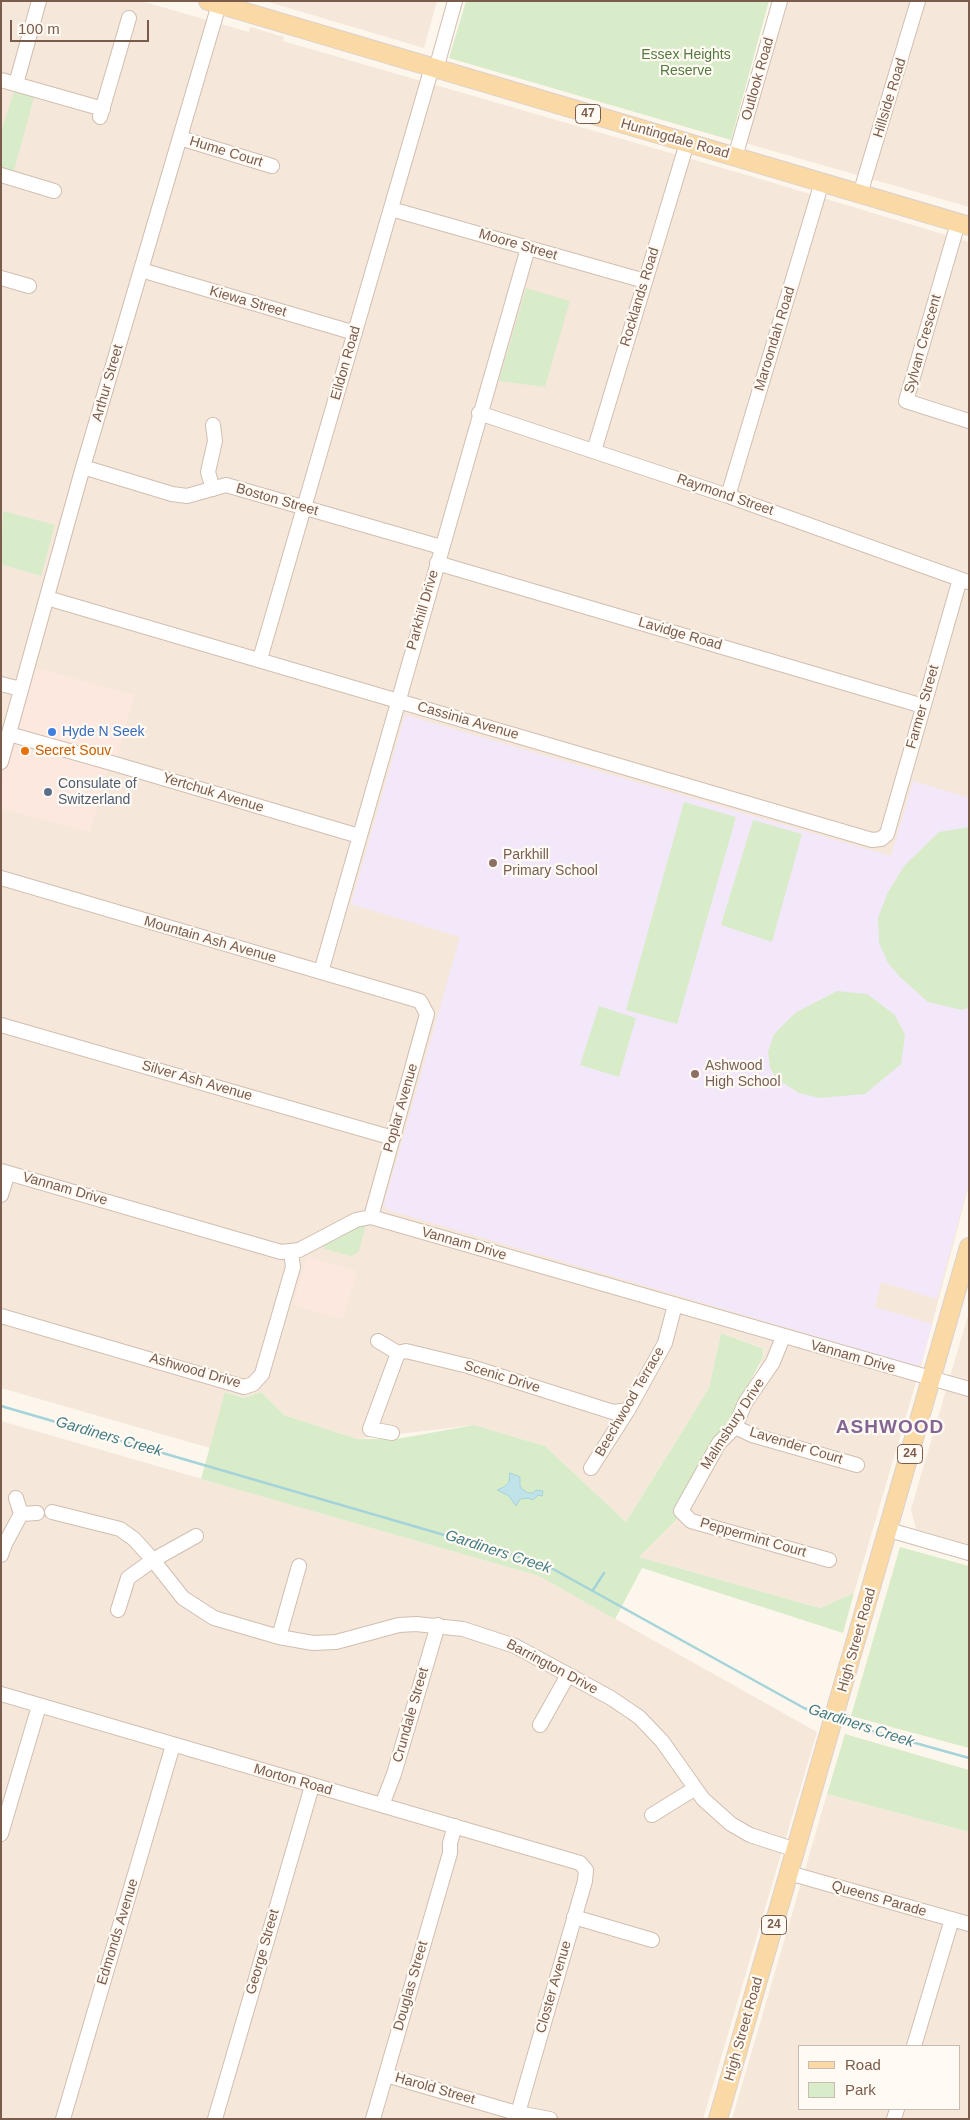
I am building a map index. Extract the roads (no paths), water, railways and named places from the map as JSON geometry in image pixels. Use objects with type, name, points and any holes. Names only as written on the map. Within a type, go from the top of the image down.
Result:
[{"type":"main road","name":"Huntingdale Road","points":[[216,2],[963,224]]},
{"type":"main road","name":"High Street Road","points":[[718,2119],[838,1708],[969,1247]]},
{"type":"street","points":[[16,84],[39,1]]},
{"type":"street","name":"Eildon Road","points":[[260,660],[391,209],[455,1]]},
{"type":"street","name":"Outlook Road","points":[[735,157],[780,1]]},
{"type":"street","name":"Hillside Road","points":[[860,194],[918,1]]},
{"type":"street","name":"Arthur Street","points":[[1,762],[83,468],[180,138],[216,2]]},
{"type":"street","points":[[1,80],[102,113],[129,18]]},
{"type":"street","name":"Hume Court","points":[[180,138],[272,166]]},
{"type":"street","name":"Rocklands Road","points":[[594,452],[687,143]]},
{"type":"street","points":[[1,175],[54,191]]},
{"type":"street","name":"Maroondah Road","points":[[728,496],[822,182]]},
{"type":"street","name":"Moore Street","points":[[391,209],[645,282]]},
{"type":"street","name":"Sylvan Crescent","points":[[963,224],[906,401],[969,421]]},
{"type":"street","name":"Parkhill Drive","points":[[321,972],[479,413],[528,248]]},
{"type":"street","name":"Kiewa Street","points":[[142,270],[355,333]]},
{"type":"street","points":[[1,278],[29,284]]},
{"type":"street","name":"Raymond Street","points":[[479,413],[728,496],[964,581]]},
{"type":"street","points":[[213,425],[214,441],[208,472],[213,489]]},
{"type":"street","name":"Boston Street","points":[[83,468],[172,494],[187,496],[226,485],[441,547]]},
{"type":"street","name":"Lavidge Road","points":[[437,562],[923,706]]},
{"type":"street","name":"Farmer Street","points":[[887,834],[923,706],[964,581]]},
{"type":"street","name":"Cassinia Avenue","points":[[47,598],[872,840],[881,839],[887,834]]},
{"type":"street","points":[[1,684],[21,689]]},
{"type":"street","name":"Yertchuk Avenue","points":[[9,734],[359,836]]},
{"type":"street","name":"Mountain Ash Avenue","points":[[1,878],[420,1001]]},
{"type":"street","name":"Poplar Avenue","points":[[371,1217],[427,1014],[420,1001]]},
{"type":"street","name":"Silver Ash Avenue","points":[[1,1025],[393,1138]]},
{"type":"street","points":[[1,1195],[5,1172]]},
{"type":"street","name":"Vannam Drive","points":[[5,1172],[281,1252],[291,1252]]},
{"type":"street","points":[[291,1252],[299,1250],[356,1220],[371,1217]]},
{"type":"street","name":"Vannam Drive","points":[[371,1217],[969,1389]]},
{"type":"street","name":"Ashwood Drive","points":[[1,1316],[244,1386],[253,1384],[262,1374],[294,1267],[291,1252]]},
{"type":"street","name":"Beechwood Terrace","points":[[591,1468],[628,1410],[665,1343],[675,1305]]},
{"type":"street","name":"Malmsbury Drive","points":[[681,1511],[719,1443],[735,1427],[745,1404],[773,1362],[783,1337]]},
{"type":"street","name":"Scenic Drive","points":[[378,1341],[398,1353],[406,1352],[468,1366],[613,1412],[628,1410]]},
{"type":"street","points":[[392,1433],[370,1429],[398,1353]]},
{"type":"street","name":"Lavender Court","points":[[735,1427],[752,1434],[857,1465]]},
{"type":"street","points":[[1,1555],[21,1514],[16,1498]]},
{"type":"street","name":"Peppermint Court","points":[[681,1511],[691,1521],[829,1560]]},
{"type":"street","name":"Barrington Drive","points":[[21,1514],[45,1512],[68,1515],[120,1529],[134,1539],[183,1598],[214,1618],[279,1636],[313,1643],[336,1642],[399,1625],[435,1625],[463,1629],[496,1638],[528,1653],[617,1702],[639,1718],[662,1741],[694,1789],[712,1808],[740,1830],[765,1841],[796,1850]]},
{"type":"street","points":[[889,1530],[969,1554]]},
{"type":"street","points":[[118,1610],[128,1578],[153,1560],[196,1536]]},
{"type":"street","points":[[279,1636],[299,1566]]},
{"type":"street","name":"Crundale Street","points":[[385,1806],[428,1657],[435,1642],[435,1625]]},
{"type":"street","points":[[540,1725],[568,1675]]},
{"type":"street","name":"Morton Road","points":[[1,1694],[312,1786],[574,1860],[584,1867]]},
{"type":"street","points":[[1,1834],[39,1706]]},
{"type":"street","name":"Edmonds Avenue","points":[[63,2119],[174,1745]]},
{"type":"street","name":"George Street","points":[[215,2119],[312,1786]]},
{"type":"street","points":[[652,1815],[694,1789]]},
{"type":"street","name":"Douglas Street","points":[[373,2119],[450,1853],[455,1844],[457,1826]]},
{"type":"street","name":"Closter Avenue","points":[[518,2114],[585,1881],[584,1867]]},
{"type":"street","name":"Queens Parade","points":[[790,1873],[969,1924]]},
{"type":"street","points":[[574,1917],[652,1940]]},
{"type":"street","points":[[914,2045],[952,1920]]},
{"type":"street","name":"Harold Street","points":[[386,2075],[518,2114],[549,2118]]},
{"type":"water","points":[[510,1473],[520,1477],[522,1489],[528,1493],[533,1493],[536,1490],[543,1491],[542,1496],[538,1495],[533,1500],[528,1498],[520,1499],[516,1506],[509,1496],[497,1490],[509,1482]]},
{"type":"waterway","name":"Gardiners Creek","points":[[1,1406],[544,1564],[804,1708],[828,1718]]},
{"type":"waterway","points":[[593,1590],[604,1573]]},
{"type":"waterway","name":"Gardiners Creek","points":[[840,1722],[969,1758]]},
{"type":"place","name":"Hyde N Seek","points":[[52,732]]},
{"type":"place","name":"Secret Souv","points":[[25,751]]},
{"type":"place","name":"Consulate of Switzerland","points":[[48,792]]},
{"type":"place","name":"Parkhill Primary School","points":[[493,863]]},
{"type":"place","name":"Ashwood High School","points":[[695,1074]]},
{"type":"district","name":"ASHWOOD","points":[[890,1428]]},
{"type":"park label","name":"Essex Heights Reserve","points":[[686,64]]}]
